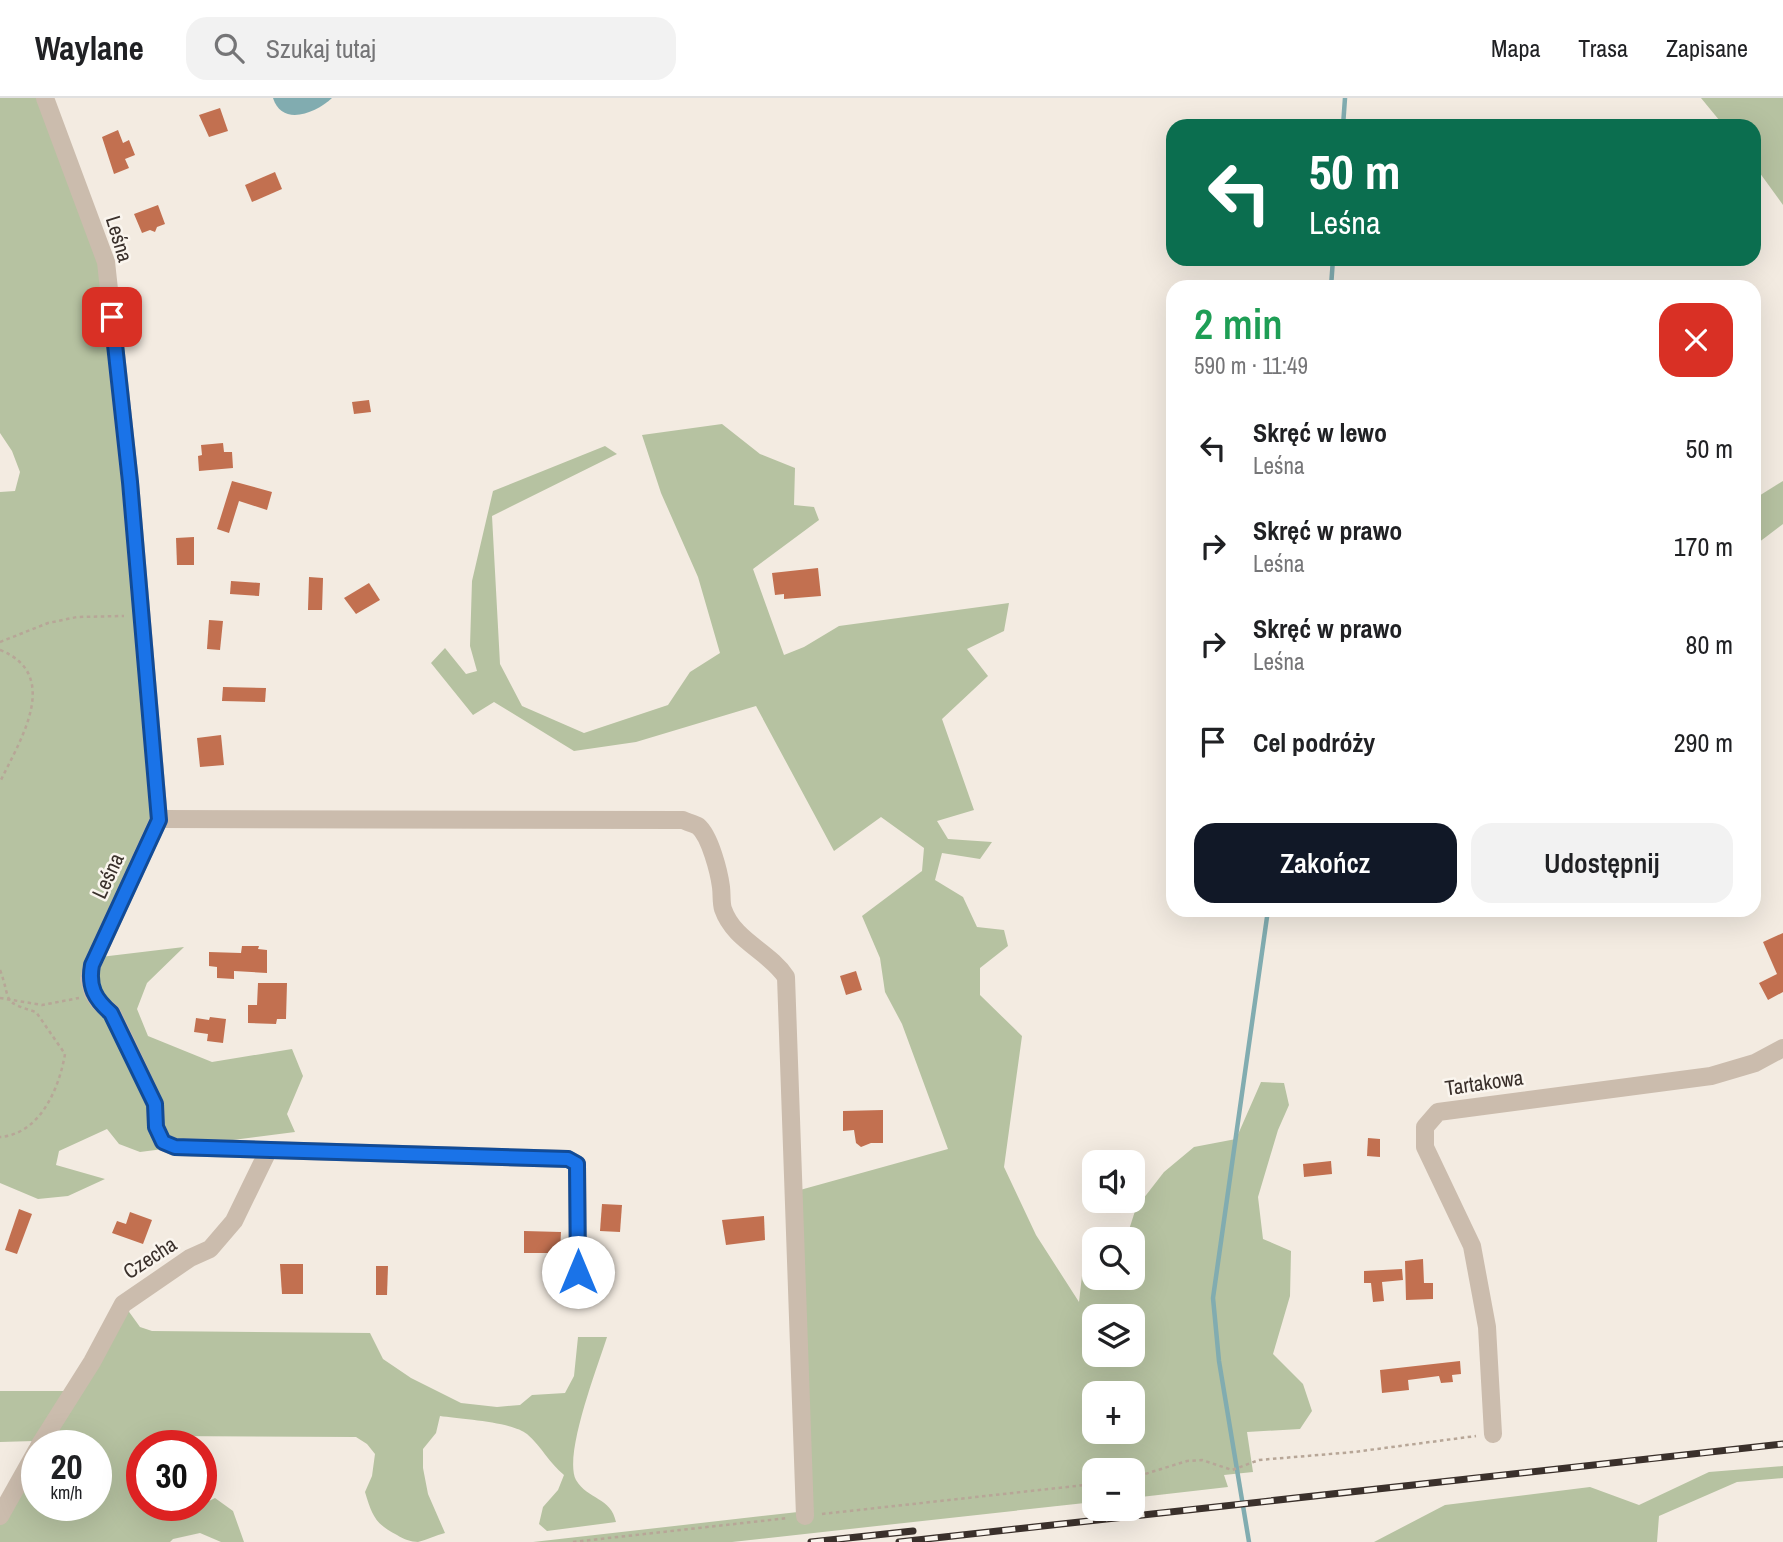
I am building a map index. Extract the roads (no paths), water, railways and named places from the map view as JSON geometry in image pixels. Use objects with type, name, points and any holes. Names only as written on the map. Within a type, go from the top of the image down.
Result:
[{"type":"street","name":"Leśna","points":[[44,98],[106,261],[130,482],[159,820],[92,965],[89,979],[93,993],[111,1013],[155,1104],[156,1127],[163,1142],[175,1147],[268,1151]]},
{"type":"street","points":[[159,820],[682,820],[699,827],[716,864],[722,888],[723,908],[733,928],[751,946],[777,964],[786,977],[805,1516]]},
{"type":"street","name":"Tartakowa","points":[[1493,1434],[1486,1326],[1472,1246],[1425,1147],[1424,1127],[1438,1112],[1711,1076],[1755,1063],[1783,1048]]},
{"type":"street","points":[[268,1151],[568,1159],[577,1164],[578,1272]]},
{"type":"street","name":"Czecha","points":[[49,1430],[92,1362],[122,1304],[190,1258],[210,1249],[234,1221],[268,1151]]},
{"type":"street","points":[[0,1516],[21,1479]]},
{"type":"water","points":[[273,98],[332,98],[309,112],[291,115],[277,107]]},
{"type":"waterway","points":[[1344,119],[1345,98]]},
{"type":"waterway","points":[[1332,266],[1332,280]]},
{"type":"waterway","points":[[1249,1542],[1219,1361],[1213,1298],[1267,917]]},
{"type":"railway","points":[[899,1542],[1783,1444]]},
{"type":"railway","points":[[811,1542],[913,1531]]}]
